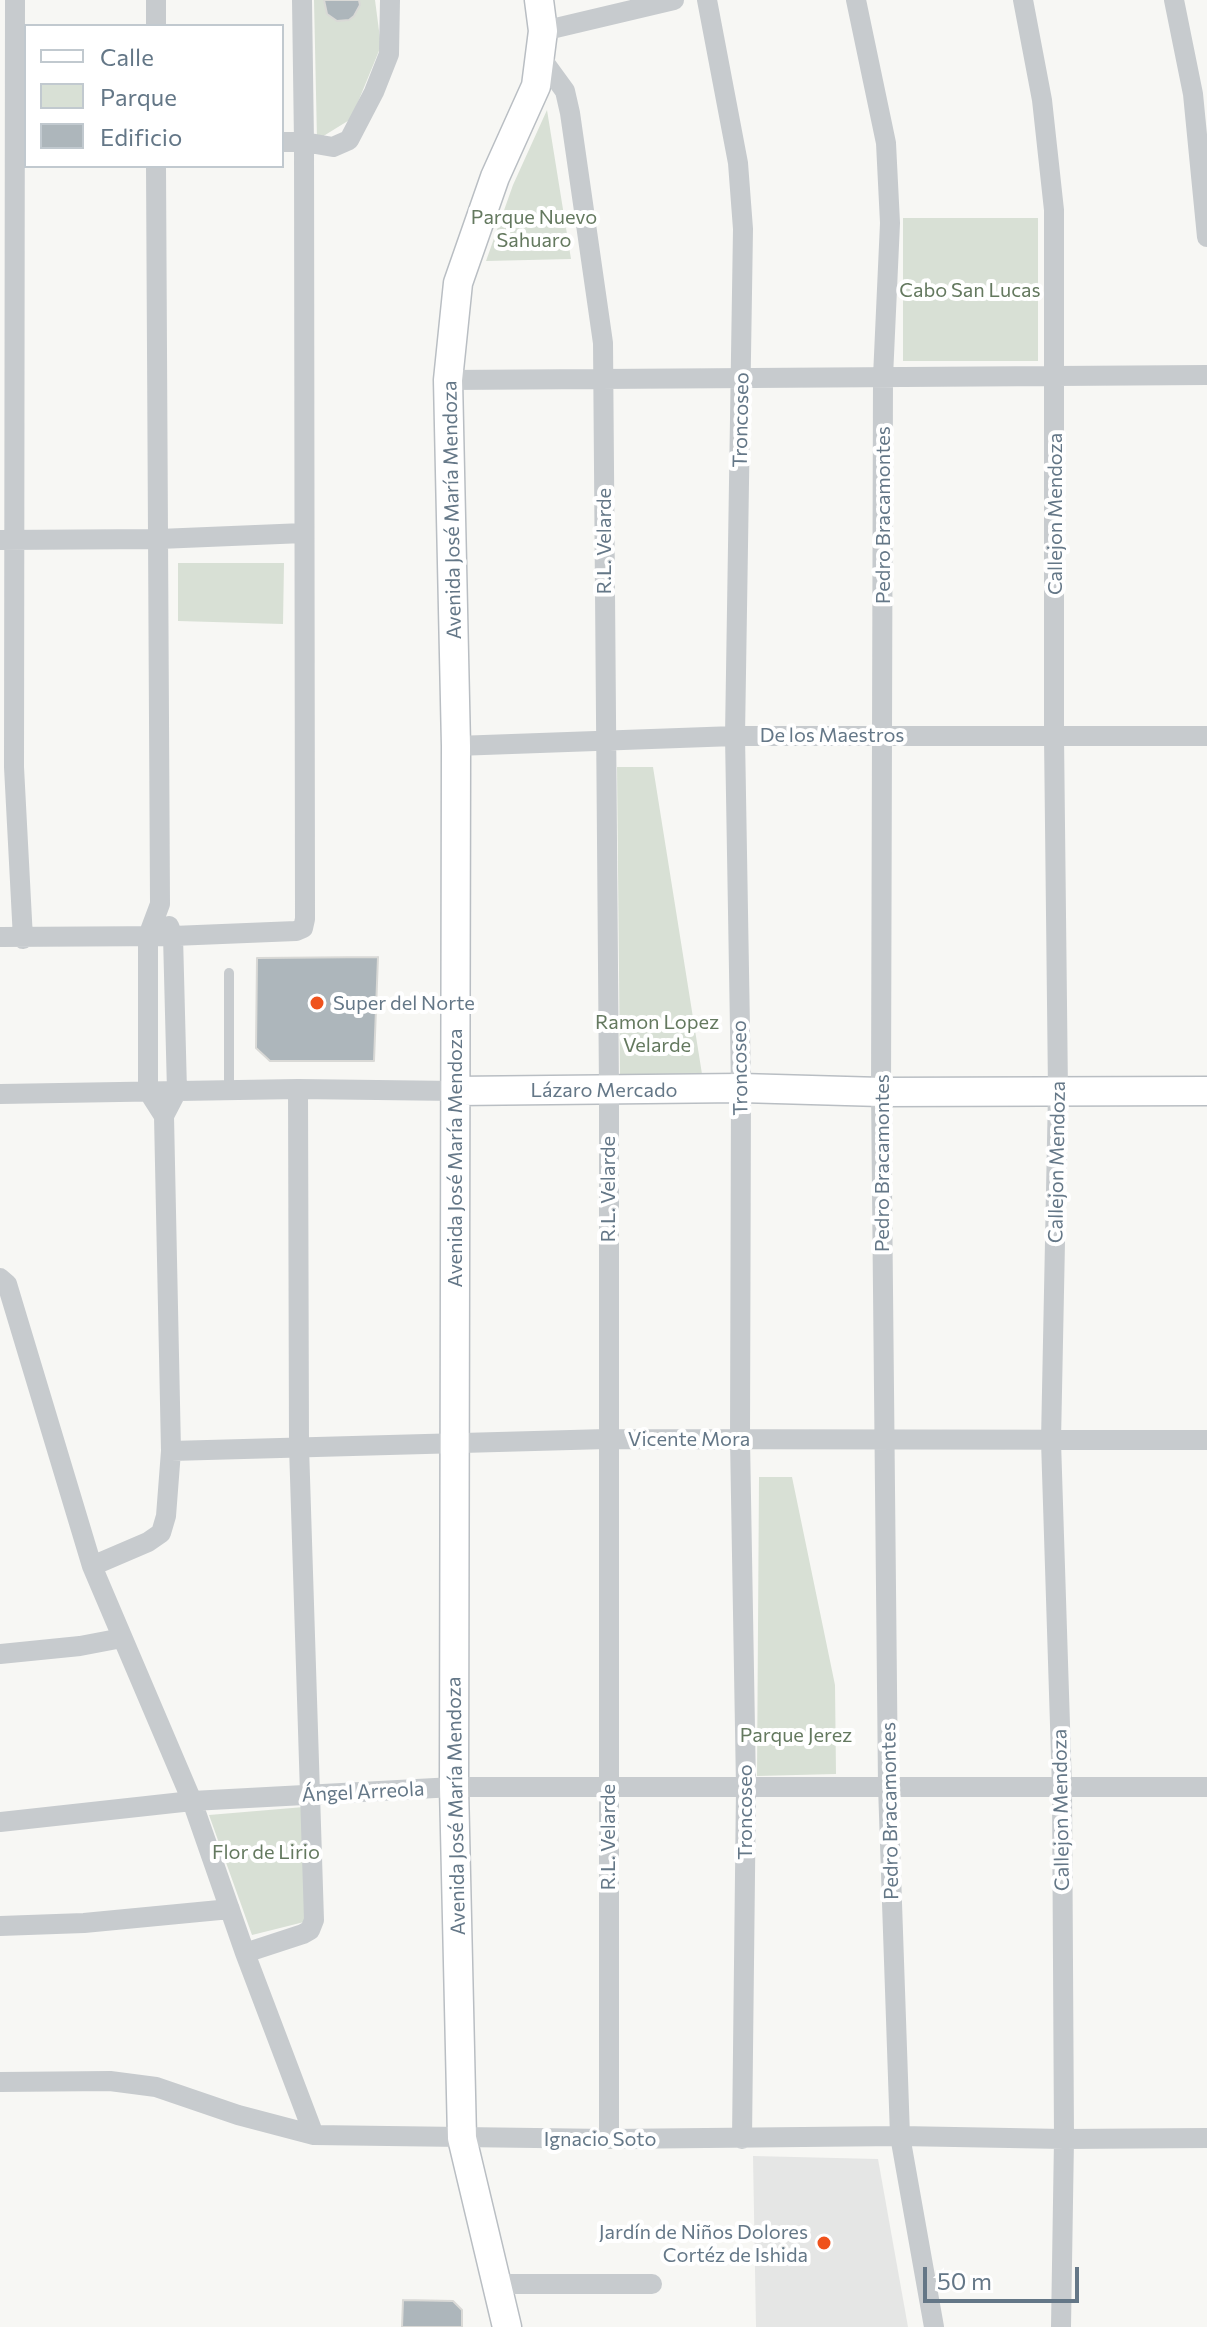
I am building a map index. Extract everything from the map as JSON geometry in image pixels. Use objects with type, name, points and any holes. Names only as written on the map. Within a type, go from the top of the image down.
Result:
[{"type":"street","points":[[15,0],[7,540],[23,939]]},
{"type":"street","points":[[156,0],[156,24]]},
{"type":"street","points":[[0,937],[173,936],[296,931],[303,928],[302,0]]},
{"type":"street","points":[[284,142],[333,147],[349,140],[374,92],[389,54],[390,0]]},
{"type":"street","name":"Avenida José María Mendoza","points":[[507,2327],[462,2138],[454,1787],[456,746],[448,380],[458,283],[495,177],[536,86],[542,44],[539,0]]},
{"type":"street","points":[[542,44],[674,0]]},
{"type":"street","name":"Troncoseo","points":[[707,0],[738,163],[743,229],[735,736],[746,1787],[742,2139]]},
{"type":"street","name":"Pedro Bracamontes","points":[[856,0],[886,143],[890,223],[883,377],[881,1092],[888,1786],[900,2136],[934,2327]]},
{"type":"street","name":"Callejon Mendoza","points":[[1023,0],[1042,100],[1054,210],[1058,1092],[1051,1441],[1062,1788],[1064,2139],[1061,2327]]},
{"type":"street","points":[[1174,0],[1193,94],[1207,237]]},
{"type":"street","name":"R.L. Velarde","points":[[542,44],[565,91],[570,113],[599,309],[603,379],[609,1090],[609,2139]]},
{"type":"street","points":[[156,168],[160,904],[148,936],[148,1091],[164,1116]]},
{"type":"street","points":[[448,380],[1207,375]]},
{"type":"street","points":[[7,540],[159,539],[304,533]]},
{"type":"street","name":"De los Maestros","points":[[456,746],[735,736],[1207,736]]},
{"type":"street","points":[[0,751],[14,767]]},
{"type":"street","points":[[92,1566],[148,1542],[161,1533],[166,1516],[171,1451],[164,1116],[177,1091],[173,936],[160,904]]},
{"type":"street","points":[[245,1953],[310,1930],[314,1920],[299,1446],[298,1089]]},
{"type":"street","name":"Lázaro Mercado","points":[[0,1094],[298,1089],[1207,1091]]},
{"type":"street","points":[[0,1278],[7,1284],[92,1566],[192,1801],[314,2135]]},
{"type":"street","name":"Vicente Mora","points":[[171,1451],[607,1439],[1207,1440]]},
{"type":"street","points":[[0,1654],[80,1646],[122,1638]]},
{"type":"street","name":"Ángel Arreola","points":[[0,1822],[192,1801],[454,1787],[1207,1787]]},
{"type":"street","points":[[0,1926],[84,1923],[230,1909]]},
{"type":"street","name":"Ignacio Soto","points":[[0,2082],[110,2081],[156,2087],[238,2115],[314,2135],[609,2139],[900,2136],[1207,2138]]},
{"type":"street","points":[[496,2284],[652,2284]]},
{"type":"lane","points":[[229,973],[229,1090]]},
{"type":"shaded area","name":"Jardín de Niños Dolores Cortéz de Ishida","points":[[753,2156],[878,2159],[908,2327],[756,2327]]},
{"type":"green space","points":[[314,0],[375,0],[381,46],[351,119],[317,140]]},
{"type":"green space","name":"Parque Nuevo Sahuaro","points":[[547,110],[571,259],[486,261],[513,185]]},
{"type":"green space","name":"Cabo San Lucas","points":[[903,218],[1038,218],[1038,361],[903,361]]},
{"type":"green space","points":[[178,563],[284,563],[283,624],[178,621]]},
{"type":"green space","name":"Ramon Lopez Velarde","points":[[617,767],[653,767],[702,1074],[620,1074]]},
{"type":"green space","name":"Parque Jerez","points":[[759,1477],[792,1477],[835,1685],[836,1774],[757,1776]]},
{"type":"green space","name":"Flor de Lirio","points":[[304,1807],[308,1921],[252,1935],[209,1815]]},
{"type":"building","points":[[324,0],[359,0],[360,5],[349,20],[337,21],[327,14]]},
{"type":"building","name":"Super del Norte","points":[[378,957],[374,1061],[270,1061],[256,1048],[257,958]]},
{"type":"building","points":[[403,2300],[453,2301],[462,2310],[462,2327],[402,2327]]},
{"type":"place","name":"Super del Norte","points":[[317,1003]]},
{"type":"place","name":"Jardín de Niños Dolores Cortéz de Ishida","points":[[824,2243]]}]
